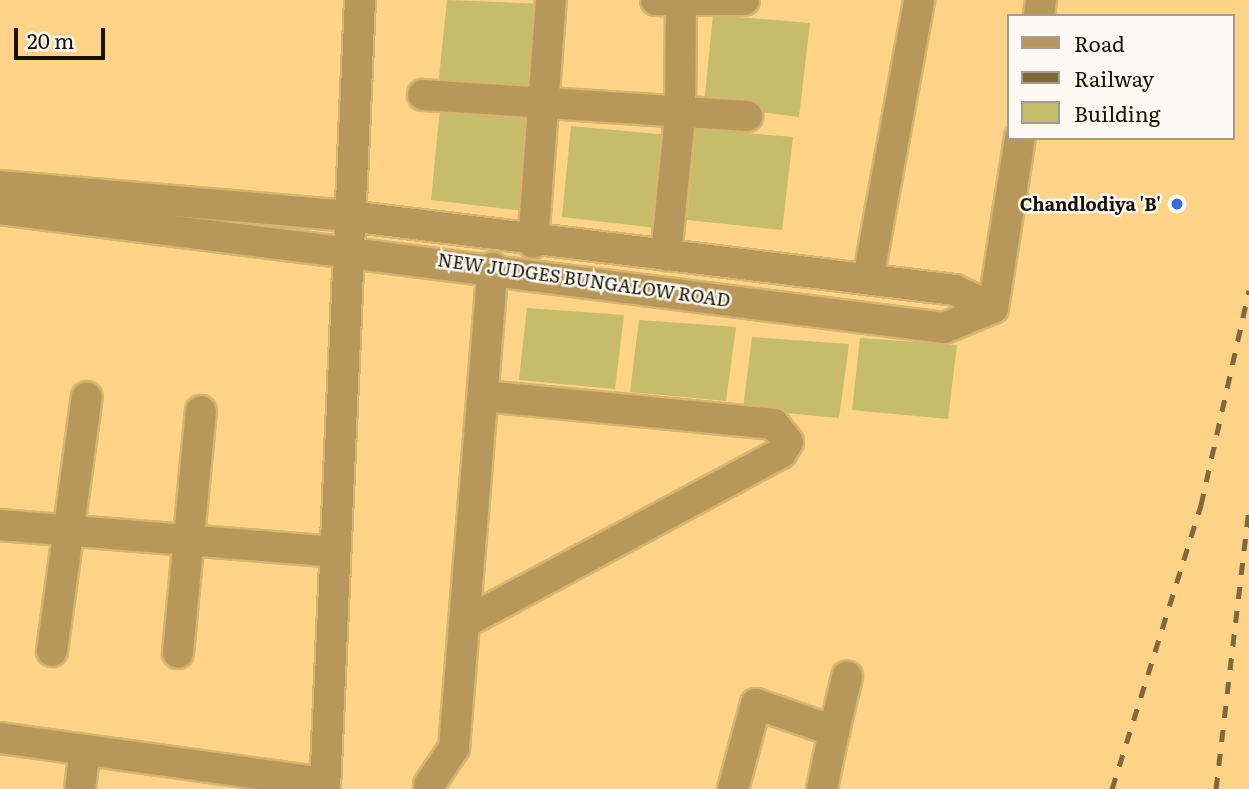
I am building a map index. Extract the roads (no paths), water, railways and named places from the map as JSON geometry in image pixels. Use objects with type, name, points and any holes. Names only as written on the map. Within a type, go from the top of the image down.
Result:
[{"type":"street","points":[[0,738],[325,786],[332,552],[359,0]]},
{"type":"street","points":[[533,243],[547,102],[551,0]]},
{"type":"street","points":[[666,255],[680,115],[673,0],[744,0]]},
{"type":"street","points":[[868,279],[919,0]]},
{"type":"street","points":[[423,95],[547,102],[680,115],[747,116]]},
{"type":"street","points":[[0,186],[348,216],[533,243],[666,255],[868,279],[955,290],[993,308],[1020,140]]},
{"type":"street","name":"NEW JUDGES BUNGALOW ROAD","points":[[0,209],[346,249],[943,328],[993,308]]},
{"type":"street","points":[[429,785],[454,748],[493,268]]},
{"type":"street","points":[[464,623],[780,453],[788,442],[774,424],[482,396]]},
{"type":"street","points":[[52,651],[87,397]]},
{"type":"street","points":[[178,653],[201,411]]},
{"type":"street","points":[[0,525],[332,552]]},
{"type":"street","points":[[822,789],[847,677]]},
{"type":"street","points":[[733,789],[756,704],[834,731]]},
{"type":"street","points":[[80,789],[85,750]]},
{"type":"railway","points":[[1112,789],[1201,505],[1249,290]]},
{"type":"railway","points":[[1216,789],[1249,509]]},
{"type":"place","name":"Chandlodiya 'B'","points":[[1177,204]]}]
